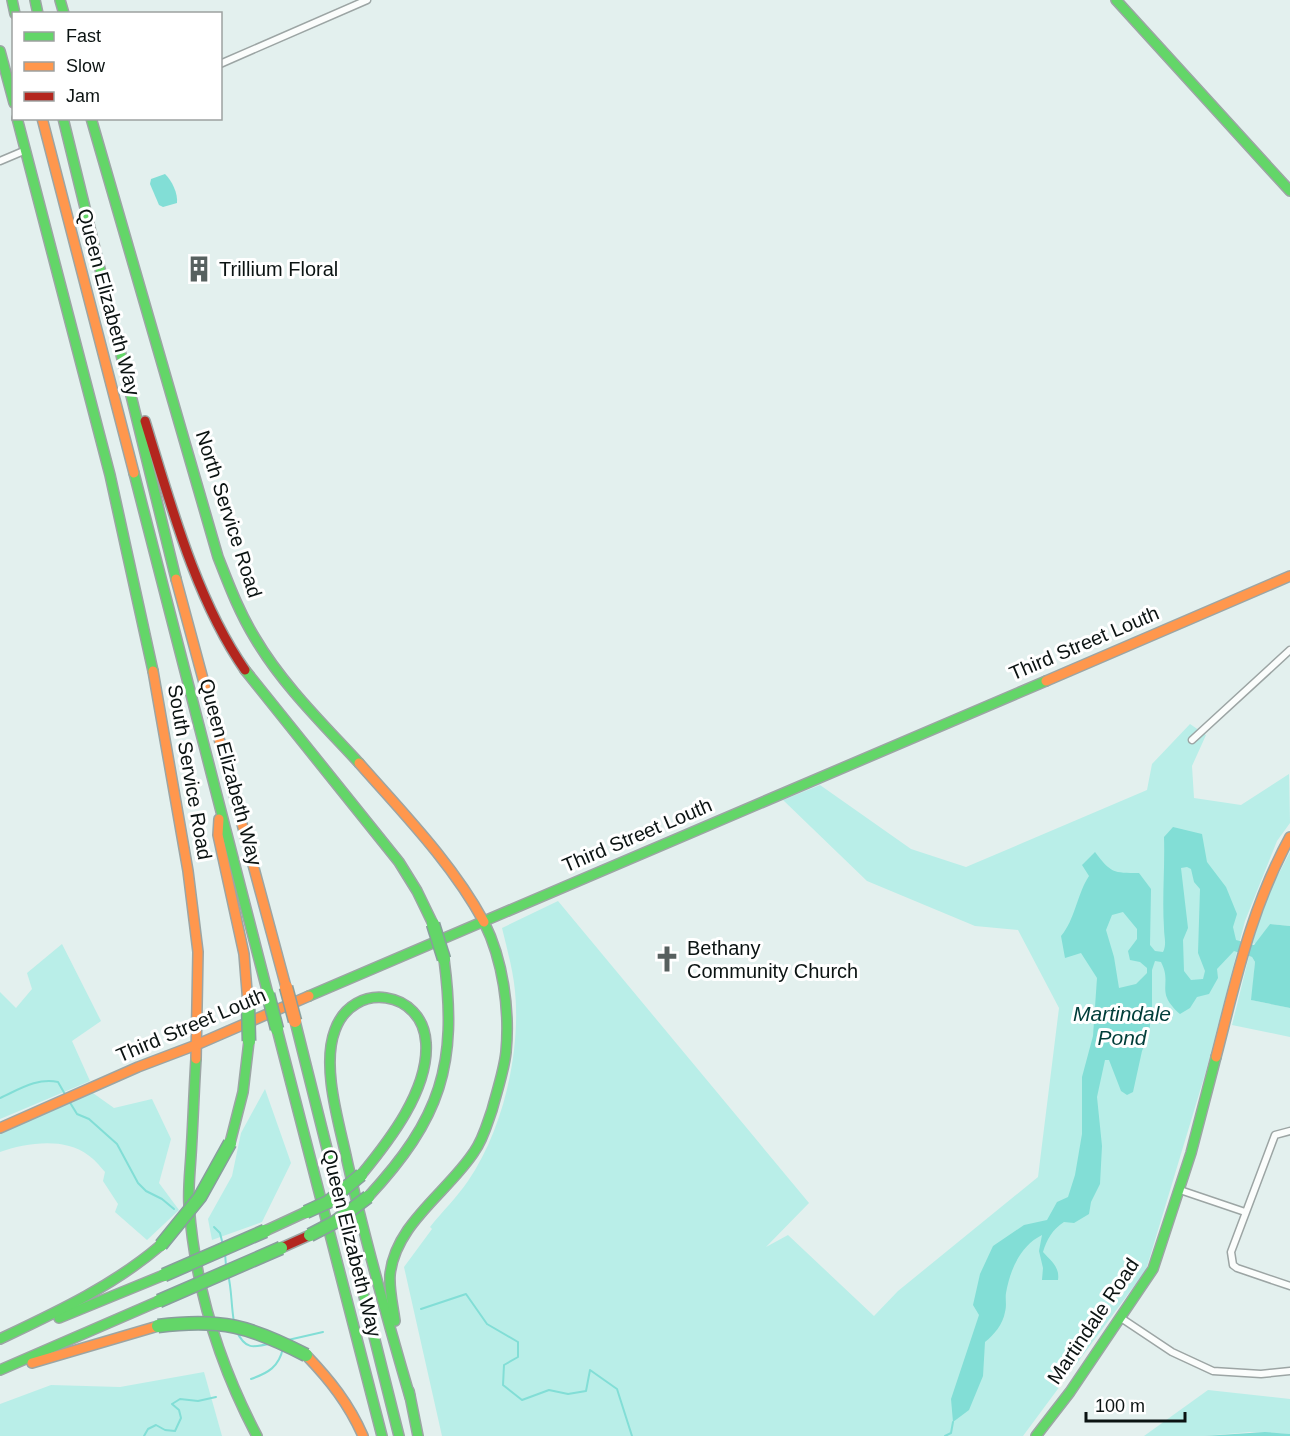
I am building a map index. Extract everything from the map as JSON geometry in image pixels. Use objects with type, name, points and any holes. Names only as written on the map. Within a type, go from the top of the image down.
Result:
[{"type":"main road","points":[[1116,0],[1290,191]]},
{"type":"main road","points":[[0,51],[12,96]]},
{"type":"main road","name":"South Service Road","points":[[18,120],[110,474],[149,650],[188,871],[198,952],[189,1203],[195,1261],[222,1362],[257,1436]]},
{"type":"main road","name":"Queen Elizabeth Way","points":[[43,120],[382,1436]]},
{"type":"main road","name":"Queen Elizabeth Way","points":[[63,120],[166,540],[295,1021],[399,1436]]},
{"type":"main road","name":"North Service Road","points":[[92,120],[218,557],[243,618],[290,686],[390,799],[468,894],[484,922],[496,951],[503,986],[506,1051],[495,1096],[477,1149],[457,1177],[411,1228],[396,1251],[390,1275],[393,1311],[410,1397]]},
{"type":"main road","points":[[0,1370],[310,1235],[335,1222],[368,1197],[387,1179],[419,1136],[431,1112],[442,1082],[451,1016],[444,959],[433,924],[417,891],[399,862],[260,691],[228,646],[209,608],[172,508],[111,312]]},
{"type":"main road","name":"Third Street Louth","points":[[0,1128],[1290,576]]},
{"type":"main road","points":[[0,1340],[126,1274],[161,1245],[184,1221],[201,1197],[230,1143],[240,1112],[248,1071],[248,1004],[243,954],[218,835],[220,806]]},
{"type":"main road","name":"Martindale Road","points":[[1036,1436],[1070,1392],[1153,1269],[1191,1153],[1250,931],[1272,870],[1290,837]]},
{"type":"main road","points":[[0,1340],[265,1232],[328,1202],[361,1175],[389,1143],[404,1119],[416,1092],[426,1053],[425,1035],[419,1018],[405,1004],[386,996],[374,996],[358,1001],[344,1011],[333,1033],[330,1064],[348,1167],[388,1322],[410,1397],[418,1436]]},
{"type":"main road","points":[[0,1374],[52,1356],[158,1326],[188,1322],[228,1324],[261,1333],[306,1355],[333,1382],[352,1409],[363,1436]]},
{"type":"street","points":[[222,63],[367,0]]},
{"type":"street","points":[[0,161],[26,150]]},
{"type":"street","points":[[1192,740],[1290,650]]},
{"type":"street","points":[[1290,1131],[1275,1135],[1232,1252],[1233,1264],[1237,1268],[1290,1286]]},
{"type":"street","points":[[1180,1190],[1245,1212]]},
{"type":"street","points":[[1121,1318],[1172,1352],[1213,1371],[1262,1374],[1290,1371]]},
{"type":"shaded area","points":[[1190,724],[1206,735],[1192,766],[1194,798],[1241,805],[1289,774],[1290,823],[1277,841],[1245,921],[1206,1071],[1146,1270],[1023,1436],[442,1436],[404,1267],[432,1229],[430,1227],[468,1181],[480,1161],[500,1115],[512,1064],[516,1015],[513,975],[502,928],[558,901],[809,1203],[766,1247],[788,1235],[874,1316],[898,1291],[1038,1177],[1059,1008],[1018,930],[975,926],[867,881],[783,800],[820,785],[911,849],[966,867],[1147,790],[1152,764]]},
{"type":"shaded area","points":[[1290,852],[1290,926],[1270,924],[1257,943],[1252,944],[1267,896]]},
{"type":"shaded area","points":[[62,944],[101,1021],[72,1041],[90,1081],[0,1119],[0,992],[16,1008],[32,989],[27,973]]},
{"type":"shaded area","points":[[1249,956],[1255,962],[1252,1000],[1290,1008],[1290,1037],[1232,1025]]},
{"type":"shaded area","points":[[265,1089],[291,1163],[262,1222],[212,1240],[208,1219],[232,1176],[241,1133]]},
{"type":"shaded area","points":[[90,1091],[114,1108],[152,1099],[171,1139],[159,1183],[179,1210],[147,1240],[115,1212],[118,1204],[103,1181],[105,1172],[88,1155],[78,1149],[45,1143],[0,1152],[0,1133]]},
{"type":"shaded area","points":[[204,1372],[222,1436],[0,1436],[0,1404],[51,1385],[120,1387]]},
{"type":"shaded area","points":[[1208,1390],[1290,1399],[1290,1434],[1250,1432],[1204,1436],[1144,1436]]},
{"type":"water","points":[[165,174],[174,187],[177,203],[163,207],[159,205],[150,184],[151,179]]},
{"type":"water","name":"Martindale Pond","points":[[1173,827],[1202,834],[1207,862],[1226,887],[1237,914],[1233,927],[1236,940],[1254,945],[1270,924],[1290,926],[1290,1008],[1251,1000],[1255,962],[1252,957],[1234,951],[1217,969],[1218,978],[1209,994],[1197,997],[1190,1008],[1180,1014],[1172,1006],[1166,994],[1161,962],[1155,961],[1152,970],[1149,1034],[1142,1051],[1133,1092],[1127,1095],[1121,1091],[1109,1060],[1105,1060],[1097,1097],[1102,1146],[1100,1184],[1091,1202],[1089,1214],[1074,1223],[1064,1222],[1053,1232],[1046,1243],[1043,1252],[1056,1268],[1058,1280],[1042,1280],[1043,1268],[1039,1251],[1042,1235],[1022,1252],[1010,1276],[1006,1293],[1006,1309],[1002,1321],[995,1333],[985,1342],[983,1376],[969,1410],[953,1422],[951,1399],[979,1315],[973,1305],[980,1274],[993,1246],[1024,1225],[1047,1220],[1057,1202],[1068,1197],[1075,1175],[1082,1134],[1082,1077],[1093,1036],[1097,978],[1081,953],[1065,958],[1061,936],[1070,922],[1089,876],[1082,865],[1095,852],[1113,870],[1123,873],[1139,873],[1151,889],[1150,945],[1155,951],[1163,952],[1165,943],[1164,837]],"holes":[[[1181,868],[1191,869],[1194,882],[1200,889],[1198,953],[1205,971],[1203,979],[1191,980],[1184,971],[1183,940],[1188,928]],[[1123,912],[1137,929],[1137,939],[1128,951],[1130,960],[1140,962],[1147,968],[1147,973],[1136,984],[1119,988],[1114,957],[1106,930],[1112,915]]]},
{"type":"water","points":[[1265,1432],[1290,1434],[1290,1436],[1204,1436]]},
{"type":"waterway","points":[[0,1098],[43,1081],[58,1082],[66,1096]]},
{"type":"waterway","points":[[69,1101],[77,1114],[89,1119],[117,1144],[138,1183],[146,1191],[162,1199],[174,1209]]},
{"type":"waterway","points":[[214,1227],[220,1233],[223,1245]]},
{"type":"waterway","points":[[225,1253],[226,1266]]},
{"type":"waterway","points":[[228,1274],[234,1322]]},
{"type":"waterway","points":[[421,1309],[466,1294],[487,1324],[518,1342],[518,1357],[504,1365],[503,1385],[522,1400],[549,1390],[568,1394],[586,1391],[590,1370],[617,1389],[632,1436]]},
{"type":"waterway","points":[[236,1330],[239,1337],[250,1346],[272,1343]]},
{"type":"waterway","points":[[288,1340],[323,1332]]},
{"type":"waterway","points":[[251,1379],[276,1365],[283,1348]]},
{"type":"waterway","points":[[144,1436],[148,1429],[156,1425],[165,1430],[175,1431],[181,1418],[179,1410],[172,1404],[180,1399],[198,1401],[216,1397]]},
{"type":"waterway","points":[[945,1436],[951,1433],[953,1422]]},
{"type":"traffic: fast","points":[[12,0],[15,12]]},
{"type":"traffic: fast","points":[[35,0],[38,12]]},
{"type":"traffic: fast","points":[[60,0],[63,12]]},
{"type":"traffic: fast","points":[[1116,0],[1290,191]]},
{"type":"traffic: fast","points":[[0,51],[12,96]]},
{"type":"traffic: fast","points":[[18,120],[110,475],[153,671]]},
{"type":"traffic: fast","points":[[63,120],[176,579]]},
{"type":"traffic: fast","points":[[92,120],[218,557],[230,588],[249,628],[277,671],[303,703],[359,763]]},
{"type":"traffic: fast","points":[[134,473],[268,994]]},
{"type":"traffic: fast","points":[[245,670],[399,862],[417,891],[433,924]]},
{"type":"traffic: fast","points":[[309,996],[1046,681]]},
{"type":"traffic: fast","points":[[395,1321],[390,1281],[394,1257],[412,1224],[463,1167],[477,1147],[492,1110],[504,1066],[507,1036],[504,986],[496,952],[484,922]]},
{"type":"traffic: fast","points":[[433,924],[444,959]]},
{"type":"traffic: fast","points":[[368,1197],[413,1141],[428,1115],[439,1088],[448,1030],[448,996],[444,959]]},
{"type":"traffic: fast","points":[[268,994],[277,1029]]},
{"type":"traffic: fast","points":[[361,1175],[395,1131],[405,1114],[421,1079],[425,1061],[426,1043],[422,1025],[413,1012],[401,1002],[386,998],[371,998],[356,1003],[344,1014],[335,1030],[331,1044],[330,1074],[359,1213],[410,1397]]},
{"type":"traffic: fast","points":[[248,1004],[249,1041]]},
{"type":"traffic: fast","points":[[295,1021],[399,1436]]},
{"type":"traffic: fast","points":[[277,1029],[382,1436]]},
{"type":"traffic: fast","points":[[230,1143],[243,1092],[249,1041]]},
{"type":"traffic: fast","points":[[1036,1436],[1070,1392],[1153,1269],[1191,1153],[1216,1057]]},
{"type":"traffic: fast","points":[[196,1059],[189,1180],[192,1236],[203,1295],[220,1353],[257,1436]]},
{"type":"traffic: fast","points":[[161,1245],[200,1197],[230,1143]]},
{"type":"traffic: fast","points":[[306,1212],[328,1202],[361,1175]]},
{"type":"traffic: fast","points":[[310,1235],[335,1222],[368,1197]]},
{"type":"traffic: fast","points":[[265,1231],[306,1212]]},
{"type":"traffic: fast","points":[[164,1275],[265,1231]]},
{"type":"traffic: fast","points":[[0,1339],[104,1286],[161,1245]]},
{"type":"traffic: fast","points":[[159,1301],[281,1248]]},
{"type":"traffic: fast","points":[[59,1318],[164,1275]]},
{"type":"traffic: fast","points":[[0,1370],[159,1301]]},
{"type":"traffic: fast","points":[[158,1326],[200,1323],[235,1327],[268,1337],[306,1355]]},
{"type":"traffic: fast","points":[[409,1391],[418,1436]]},
{"type":"traffic: slow","points":[[43,120],[134,473]]},
{"type":"traffic: slow","points":[[1046,681],[1290,576]]},
{"type":"traffic: slow","points":[[176,579],[286,987]]},
{"type":"traffic: slow","points":[[153,671],[188,871],[198,952],[196,1059]]},
{"type":"traffic: slow","points":[[359,763],[442,859],[484,922]]},
{"type":"traffic: slow","points":[[219,819],[218,835],[244,954],[248,1004]]},
{"type":"traffic: slow","points":[[1216,1057],[1255,918],[1276,864],[1290,837]]},
{"type":"traffic: slow","points":[[286,987],[295,1021]]},
{"type":"traffic: slow","points":[[0,1128],[138,1067],[196,1045],[309,996]]},
{"type":"traffic: slow","points":[[32,1363],[158,1326]]},
{"type":"traffic: slow","points":[[306,1355],[338,1393],[352,1413],[363,1436]]},
{"type":"traffic: jam","points":[[145,421],[198,582],[228,643],[245,670]]},
{"type":"traffic: jam","points":[[281,1248],[310,1235]]},
{"type":"place","name":"Trillium Floral","points":[[199,269]]},
{"type":"place","name":"Bethany Community Church","points":[[667,959]]}]
